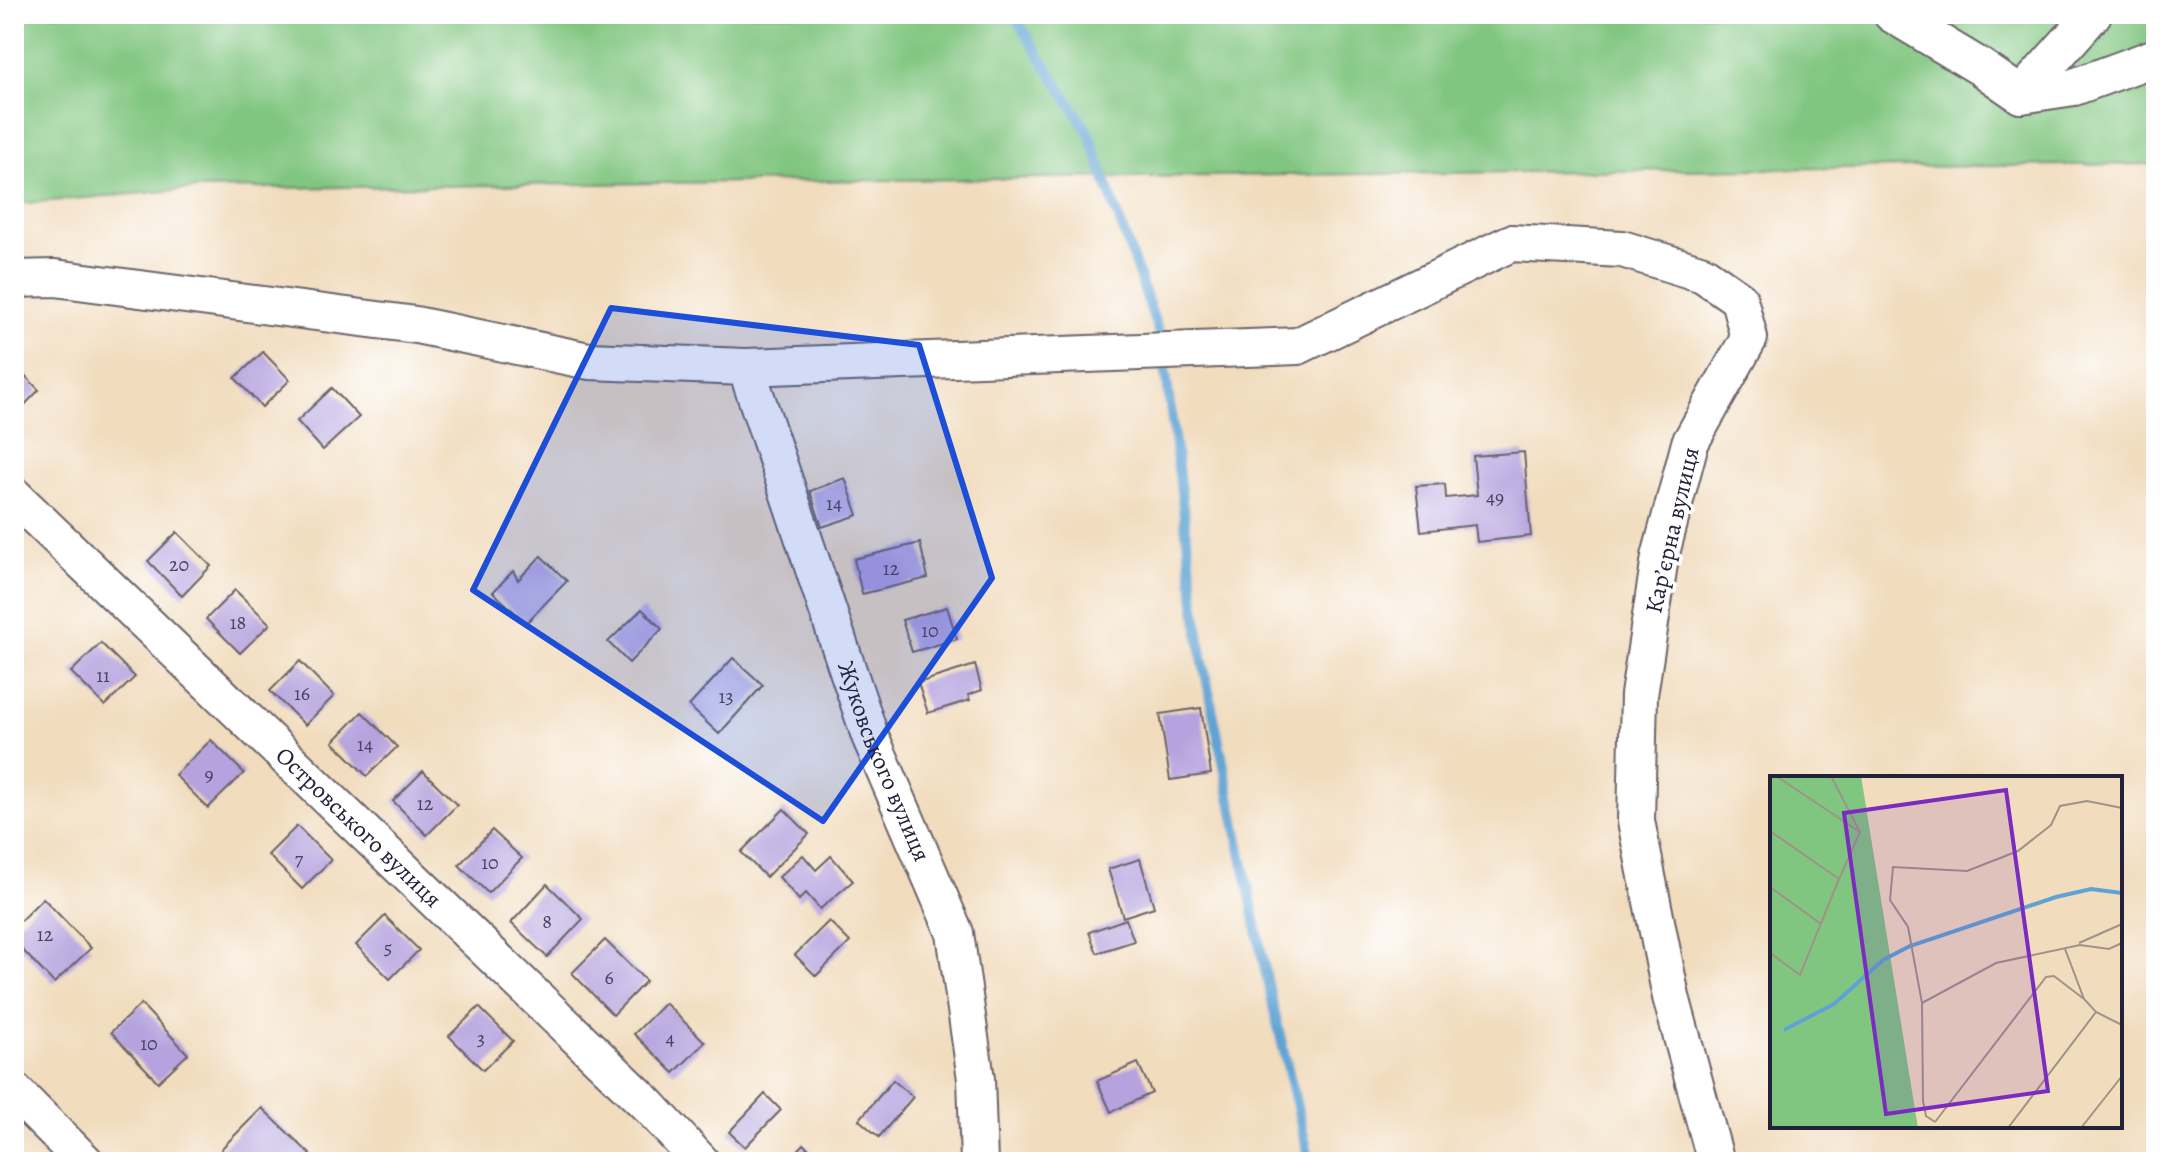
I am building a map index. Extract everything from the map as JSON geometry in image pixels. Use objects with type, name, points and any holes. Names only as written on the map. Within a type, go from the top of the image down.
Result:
[{"type":"street","points":[[1892,14],[2021,95],[2074,87],[2156,57]]},
{"type":"street","points":[[2021,95],[2093,14]]},
{"type":"street","name":"Карʼєрна вулиця","points":[[14,279],[55,278],[416,325],[589,361],[746,367],[1298,346],[1511,243],[1622,249],[1703,274],[1739,299],[1749,338],[1690,443],[1660,557],[1639,695],[1636,821],[1671,997],[1716,1162]]},
{"type":"street","name":"Жуковського вулиця","points":[[746,367],[870,736],[955,933],[976,1079],[979,1162]]},
{"type":"street","name":"Островського вулиця","points":[[14,496],[637,1094],[701,1162]]},
{"type":"street","points":[[14,1091],[85,1162]]},
{"type":"highlighted area","points":[[611,308],[919,345],[992,578],[823,821],[473,590]]},
{"type":"green space","points":[[14,14],[2156,14],[2156,164],[192,189],[14,204]]},
{"type":"building","points":[[263,352],[290,380],[262,407],[235,378]]},
{"type":"building","points":[[14,364],[39,390],[14,416]]},
{"type":"building","points":[[332,388],[359,417],[323,450],[297,421]]},
{"type":"building","points":[[1524,452],[1531,536],[1477,542],[1475,525],[1421,531],[1416,486],[1445,484],[1446,498],[1477,495],[1473,456]]},
{"type":"building","points":[[845,478],[858,515],[822,527],[810,491]]},
{"type":"building","points":[[177,532],[211,566],[182,596],[148,561]]},
{"type":"building","points":[[920,543],[928,578],[862,594],[854,559]]},
{"type":"building","points":[[541,556],[567,581],[526,623],[493,592],[513,571],[518,580]]},
{"type":"building","points":[[235,590],[270,624],[240,653],[206,619]]},
{"type":"building","points":[[947,607],[957,639],[912,652],[902,620]]},
{"type":"building","points":[[642,609],[662,629],[629,663],[608,642]]},
{"type":"building","points":[[101,643],[135,677],[105,706],[71,672]]},
{"type":"building","points":[[733,658],[763,685],[719,734],[689,706]]},
{"type":"building","points":[[300,661],[334,696],[305,725],[270,691]]},
{"type":"building","points":[[975,665],[982,690],[968,695],[970,700],[928,713],[918,683]]},
{"type":"building","points":[[1201,708],[1211,774],[1170,780],[1160,714]]},
{"type":"building","points":[[362,712],[397,747],[367,776],[333,742]]},
{"type":"building","points":[[211,740],[244,773],[208,808],[175,775]]},
{"type":"building","points":[[423,771],[457,805],[427,835],[393,801]]},
{"type":"building","points":[[784,809],[809,834],[766,877],[741,852]]},
{"type":"building","points":[[297,826],[331,860],[302,889],[268,855]]},
{"type":"building","points":[[492,830],[522,858],[488,893],[459,865]]},
{"type":"building","points":[[803,855],[816,870],[831,856],[853,881],[820,909],[806,893],[799,900],[779,877]]},
{"type":"building","points":[[1140,859],[1154,907],[1123,917],[1108,869]]},
{"type":"building","points":[[547,884],[583,919],[547,957],[511,923]]},
{"type":"building","points":[[43,898],[91,948],[54,983],[14,941],[14,927]]},
{"type":"building","points":[[385,916],[419,950],[390,979],[356,945]]},
{"type":"building","points":[[1126,919],[1134,941],[1097,953],[1089,932]]},
{"type":"building","points":[[829,921],[850,942],[816,976],[795,955]]},
{"type":"building","points":[[605,940],[646,981],[613,1015],[572,973]]},
{"type":"building","points":[[665,1003],[705,1042],[674,1073],[634,1034]]},
{"type":"building","points":[[141,1004],[188,1054],[158,1082],[111,1032]]},
{"type":"building","points":[[479,1007],[513,1041],[483,1070],[449,1036]]},
{"type":"building","points":[[1138,1063],[1152,1093],[1111,1112],[1097,1081]]},
{"type":"building","points":[[893,1080],[913,1097],[879,1137],[859,1120]]},
{"type":"building","points":[[765,1094],[781,1110],[745,1147],[729,1132]]},
{"type":"building","points":[[262,1108],[310,1154],[302,1162],[234,1162],[221,1149]]},
{"type":"building","points":[[804,1144],[822,1162],[787,1162]]},
{"type":"waterway","points":[[1013,14],[1089,133],[1162,342],[1202,657],[1267,980],[1310,1162]]}]
